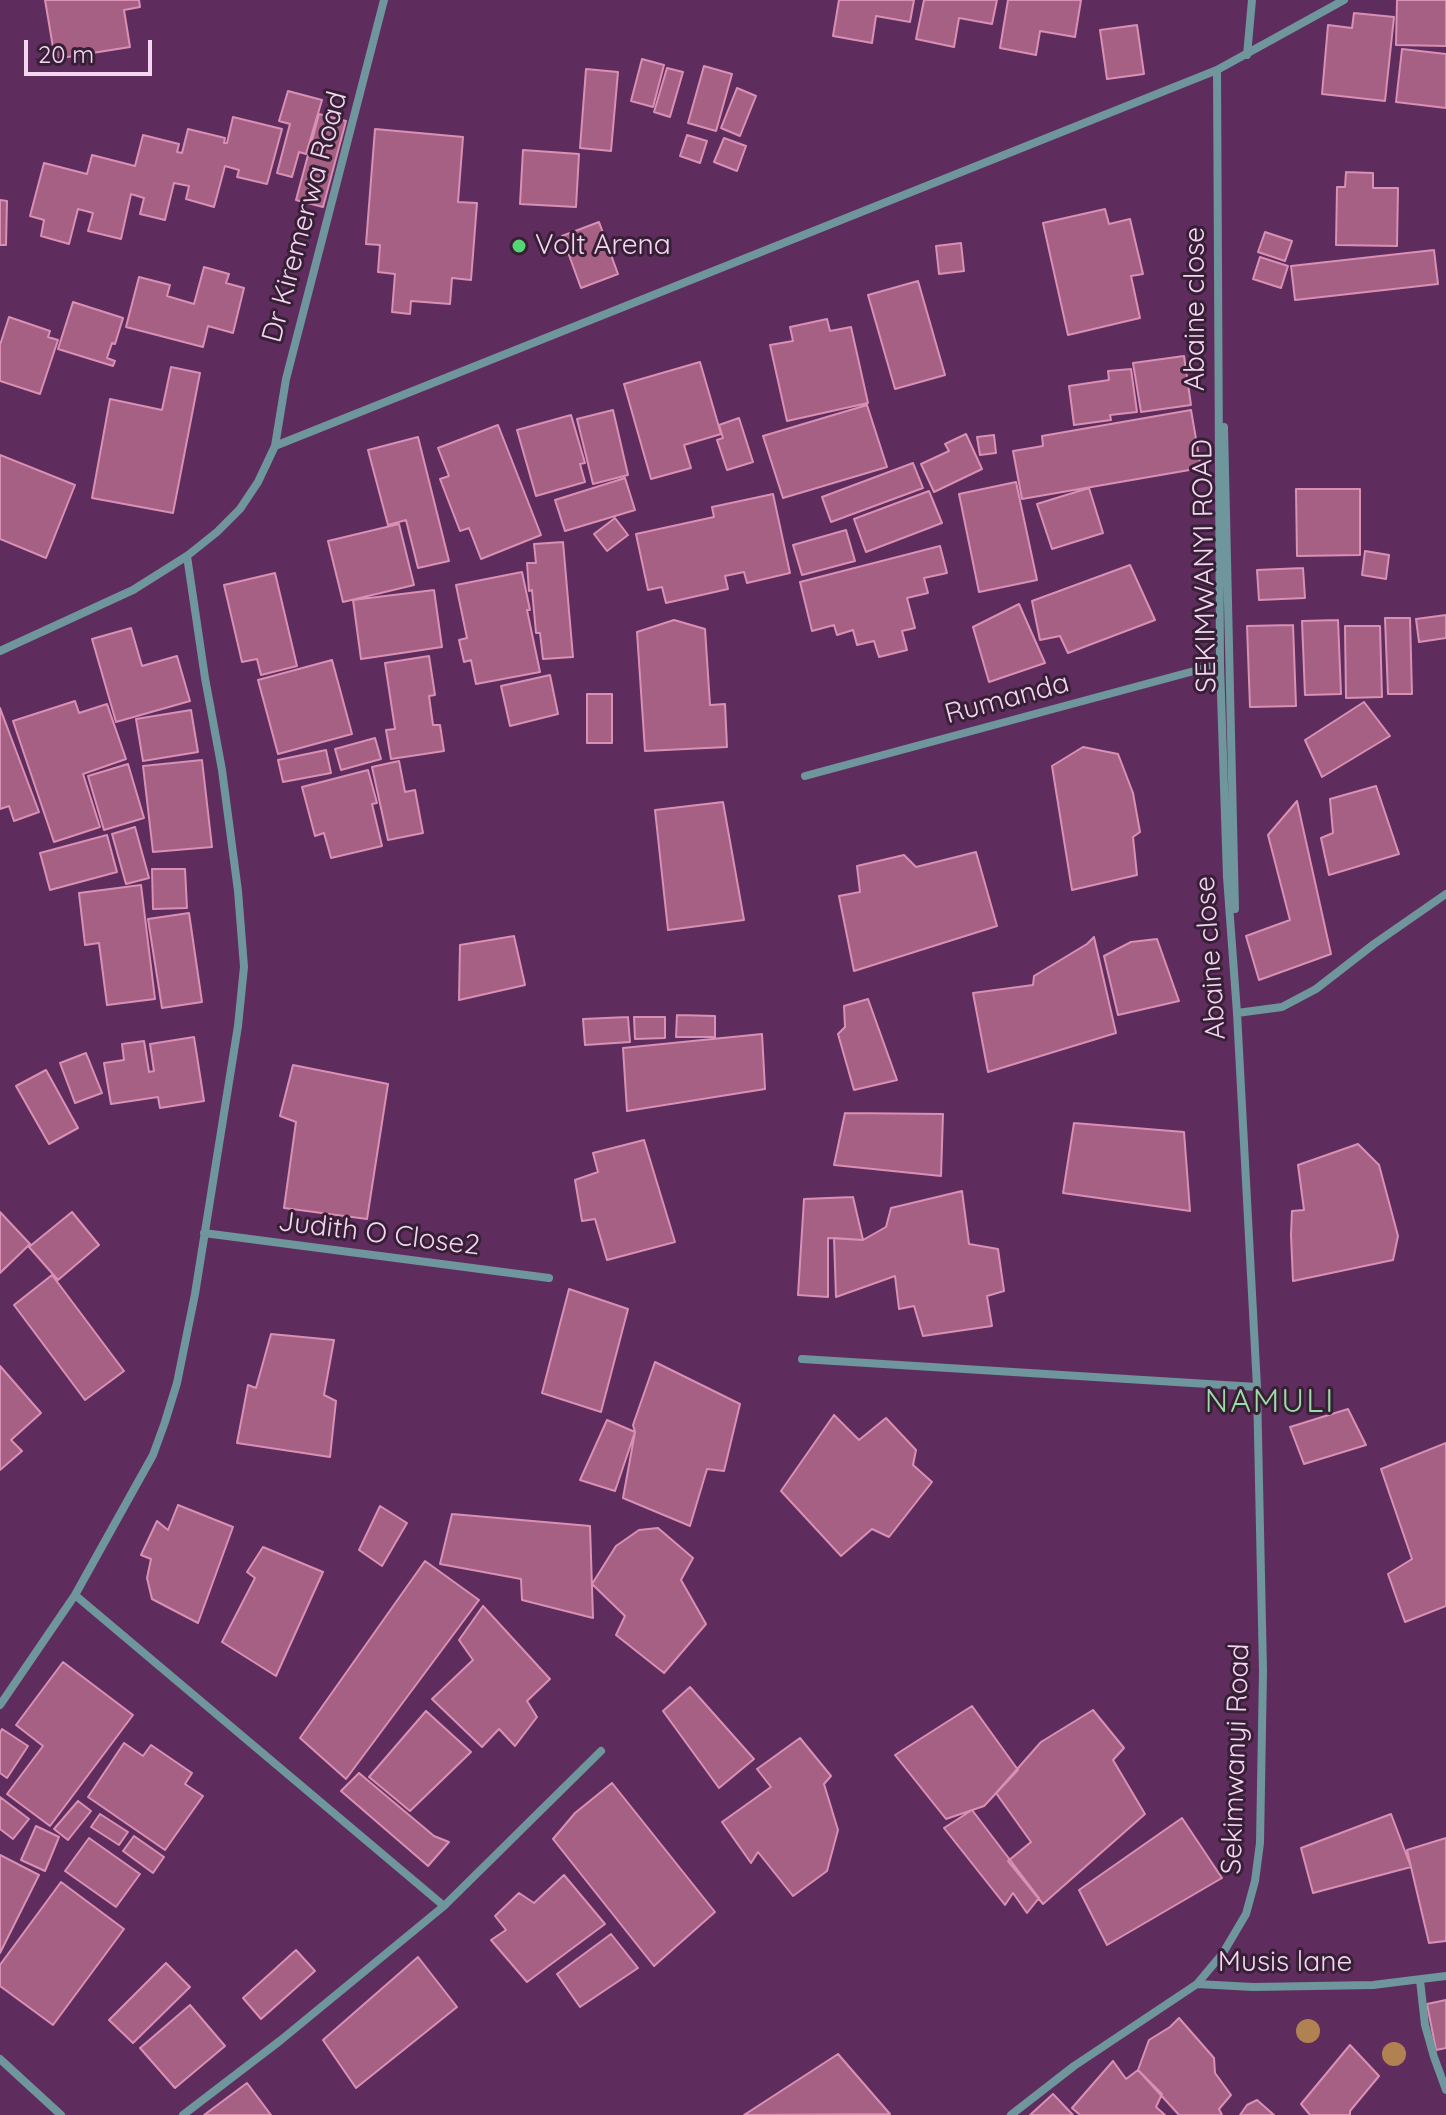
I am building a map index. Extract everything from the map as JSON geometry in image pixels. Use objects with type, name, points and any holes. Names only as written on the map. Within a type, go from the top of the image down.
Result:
[{"type":"street","name":"Dr Kiremerwa Road","points":[[0,651],[133,590],[187,556],[240,509],[258,482],[275,446],[286,379],[384,0]]},
{"type":"street","points":[[1247,55],[1252,0]]},
{"type":"street","points":[[275,446],[1217,70],[1344,0]]},
{"type":"street","name":"Abaine close","points":[[1217,70],[1220,664],[1227,877],[1257,1387]]},
{"type":"street","name":"SEKIMWANYI ROAD","points":[[1217,70],[1237,1013]]},
{"type":"street","points":[[0,1705],[75,1595],[153,1455],[165,1422],[186,1341],[238,1026],[244,967],[232,844],[187,556]]},
{"type":"street","name":"Rumanda","points":[[805,776],[1220,664]]},
{"type":"street","points":[[1237,1013],[1282,1007],[1316,989],[1446,894]]},
{"type":"street","name":"Judith O Close2","points":[[204,1233],[549,1278]]},
{"type":"street","points":[[802,1359],[1257,1387]]},
{"type":"street","name":"Sekimwanyi Road","points":[[1011,2115],[1074,2066],[1197,1984],[1223,1953],[1246,1914],[1255,1881],[1260,1843],[1263,1671],[1257,1387]]},
{"type":"street","points":[[75,1595],[444,1906]]},
{"type":"street","points":[[183,2115],[281,2040],[444,1906],[601,1751]]},
{"type":"street","name":"Musis lane","points":[[1197,1984],[1253,1987],[1373,1985],[1446,1976]]},
{"type":"street","points":[[1420,1980],[1425,2025],[1446,2090]]},
{"type":"street","points":[[0,2059],[61,2115]]},
{"type":"building","points":[[45,0],[139,0],[140,7],[124,10],[130,47],[55,59]]},
{"type":"building","points":[[839,0],[914,0],[910,22],[876,16],[872,43],[833,36]]},
{"type":"building","points":[[924,0],[997,0],[992,24],[959,18],[954,47],[916,39]]},
{"type":"building","points":[[1008,0],[1081,0],[1075,37],[1040,31],[1036,55],[1000,48]]},
{"type":"building","points":[[1397,0],[1446,0],[1446,46],[1396,45]]},
{"type":"building","points":[[1354,13],[1394,17],[1385,101],[1322,94],[1328,25],[1352,28]]},
{"type":"building","points":[[1137,25],[1144,74],[1107,79],[1100,30]]},
{"type":"building","points":[[1402,49],[1446,54],[1446,108],[1396,102]]},
{"type":"building","points":[[642,59],[664,65],[653,107],[631,101]]},
{"type":"building","points":[[704,66],[732,74],[716,131],[688,123]]},
{"type":"building","points":[[667,68],[683,72],[670,117],[654,112]]},
{"type":"building","points":[[586,69],[618,72],[611,151],[580,148]]},
{"type":"building","points":[[737,88],[756,96],[740,136],[721,128]]},
{"type":"building","points":[[288,91],[322,100],[306,154],[299,152],[292,177],[277,173],[290,124],[279,121]]},
{"type":"building","points":[[319,114],[346,121],[323,207],[296,200]]},
{"type":"building","points":[[233,117],[282,129],[267,184],[237,177],[239,170],[225,166],[214,207],[186,199],[189,186],[174,183],[165,220],[140,214],[144,198],[131,194],[121,239],[88,231],[93,213],[78,209],[69,244],[41,236],[44,220],[30,216],[44,163],[87,174],[92,155],[135,166],[143,135],[179,144],[177,152],[182,153],[188,129],[225,138],[224,143],[227,143]]},
{"type":"building","points":[[375,129],[463,137],[458,202],[477,203],[471,280],[452,278],[450,304],[411,301],[410,314],[392,312],[395,274],[378,272],[380,245],[366,244]]},
{"type":"building","points":[[687,135],[707,141],[700,163],[680,156]]},
{"type":"building","points":[[724,138],[746,146],[737,171],[714,162]]},
{"type":"building","points":[[523,150],[579,154],[576,207],[520,204]]},
{"type":"building","points":[[1346,172],[1373,173],[1373,188],[1398,188],[1397,246],[1336,245],[1337,187],[1345,187]]},
{"type":"building","points":[[0,200],[7,201],[6,245],[0,245]]},
{"type":"building","points":[[1105,209],[1109,224],[1130,219],[1143,274],[1131,276],[1140,318],[1068,335],[1043,223]]},
{"type":"building","points":[[599,222],[618,274],[581,288],[562,236]]},
{"type":"building","points":[[1265,232],[1292,241],[1285,261],[1258,252]]},
{"type":"building","points":[[961,243],[964,271],[939,274],[936,246]]},
{"type":"building","points":[[1434,250],[1438,284],[1295,300],[1291,266]]},
{"type":"building","points":[[1260,257],[1288,266],[1281,288],[1253,279]]},
{"type":"building","points":[[204,267],[229,274],[226,283],[244,288],[233,333],[208,326],[203,347],[126,327],[139,277],[170,285],[167,296],[194,304]]},
{"type":"building","points":[[918,281],[945,375],[895,389],[868,295]]},
{"type":"building","points":[[73,302],[123,318],[107,358],[115,361],[113,366],[58,349]]},
{"type":"building","points":[[9,317],[50,331],[48,337],[58,340],[40,394],[0,381],[0,345]]},
{"type":"building","points":[[827,319],[830,331],[851,327],[868,403],[787,421],[770,345],[793,341],[790,327]]},
{"type":"building","points":[[1184,356],[1191,405],[1141,412],[1133,363]]},
{"type":"building","points":[[700,362],[721,434],[684,445],[691,468],[651,479],[624,384]]},
{"type":"building","points":[[171,367],[200,373],[173,513],[92,498],[110,399],[162,410]]},
{"type":"building","points":[[1131,369],[1137,412],[1110,415],[1111,420],[1074,425],[1069,386],[1109,380],[1108,371]]},
{"type":"building","points":[[867,405],[887,467],[783,498],[763,436]]},
{"type":"building","points":[[613,410],[628,475],[593,484],[577,419]]},
{"type":"building","points":[[1191,410],[1201,468],[1022,499],[1013,451],[1043,446],[1042,436]]},
{"type":"building","points":[[571,415],[585,463],[580,464],[585,482],[536,496],[517,430]]},
{"type":"building","points":[[739,418],[753,462],[727,470],[717,440],[723,438],[719,425]]},
{"type":"building","points":[[498,425],[541,535],[481,559],[469,528],[460,531],[440,479],[449,476],[438,448]]},
{"type":"building","points":[[966,434],[982,469],[934,492],[921,464],[949,451],[945,444]]},
{"type":"building","points":[[994,435],[996,453],[980,455],[977,437]]},
{"type":"building","points":[[418,437],[449,561],[418,568],[406,520],[388,525],[368,450]]},
{"type":"building","points":[[0,455],[75,485],[46,558],[0,539]]},
{"type":"building","points":[[913,463],[923,488],[831,522],[822,497]]},
{"type":"building","points":[[625,478],[635,510],[565,531],[555,500]]},
{"type":"building","points":[[1016,482],[1037,580],[979,592],[959,494]]},
{"type":"building","points":[[1089,488],[1103,533],[1052,549],[1037,504]]},
{"type":"building","points":[[1296,489],[1360,489],[1360,555],[1297,556]]},
{"type":"building","points":[[929,491],[942,523],[866,552],[854,519]]},
{"type":"building","points":[[773,494],[790,573],[747,583],[744,572],[725,576],[728,589],[666,603],[662,587],[648,590],[636,534],[714,517],[712,507]]},
{"type":"building","points":[[615,518],[628,535],[607,551],[594,534]]},
{"type":"building","points":[[399,524],[414,585],[343,602],[328,541]]},
{"type":"building","points":[[846,530],[855,561],[802,575],[793,545]]},
{"type":"building","points":[[563,542],[573,657],[543,659],[540,633],[536,633],[532,590],[529,591],[527,563],[536,563],[534,544]]},
{"type":"building","points":[[940,546],[947,573],[924,578],[928,593],[907,598],[915,628],[902,631],[907,650],[879,657],[874,641],[857,645],[853,630],[837,635],[834,625],[812,631],[800,582]]},
{"type":"building","points":[[1365,551],[1389,555],[1386,579],[1362,575]]},
{"type":"building","points":[[1130,565],[1155,620],[1068,653],[1060,636],[1040,640],[1032,601]]},
{"type":"building","points":[[1303,568],[1305,598],[1259,600],[1257,570]]},
{"type":"building","points":[[522,572],[540,672],[476,684],[471,660],[464,662],[459,640],[467,638],[456,585]]},
{"type":"building","points":[[275,573],[297,666],[261,675],[257,659],[242,662],[224,585]]},
{"type":"building","points":[[434,590],[442,647],[361,659],[353,600]]},
{"type":"building","points":[[1019,604],[1045,663],[989,682],[973,627]]},
{"type":"building","points":[[1446,615],[1446,638],[1419,642],[1416,619]]},
{"type":"building","points":[[1385,618],[1410,618],[1412,694],[1388,694]]},
{"type":"building","points":[[674,620],[705,629],[710,705],[725,704],[727,747],[645,751],[637,632]]},
{"type":"building","points":[[1338,620],[1341,694],[1305,695],[1302,621]]},
{"type":"building","points":[[1293,625],[1296,706],[1250,707],[1247,626]]},
{"type":"building","points":[[1345,626],[1380,626],[1382,697],[1346,698]]},
{"type":"building","points":[[131,628],[142,666],[177,656],[190,701],[116,722],[92,639]]},
{"type":"building","points":[[429,656],[435,695],[429,696],[433,725],[440,725],[444,751],[391,759],[386,730],[395,729],[385,663]]},
{"type":"building","points":[[332,660],[352,734],[278,754],[258,680]]},
{"type":"building","points":[[550,675],[558,714],[510,726],[501,686]]},
{"type":"building","points":[[587,694],[612,694],[612,743],[587,743]]},
{"type":"building","points":[[75,701],[79,713],[107,704],[126,759],[83,774],[100,827],[54,842],[13,721]]},
{"type":"building","points":[[1364,702],[1390,736],[1322,777],[1305,740]]},
{"type":"building","points":[[0,708],[39,812],[14,821],[9,806],[0,809]]},
{"type":"building","points":[[191,710],[198,752],[143,761],[136,719]]},
{"type":"building","points":[[375,738],[381,759],[341,770],[335,749]]},
{"type":"building","points":[[1083,747],[1118,754],[1133,793],[1140,832],[1133,837],[1137,875],[1072,890],[1052,766]]},
{"type":"building","points":[[326,750],[331,773],[283,782],[278,760]]},
{"type":"building","points":[[202,760],[212,847],[153,852],[143,766]]},
{"type":"building","points":[[399,761],[405,792],[415,790],[423,833],[388,840],[372,767]]},
{"type":"building","points":[[128,764],[144,818],[104,830],[88,776]]},
{"type":"building","points":[[368,770],[377,803],[372,804],[382,846],[331,858],[324,833],[315,836],[302,787]]},
{"type":"building","points":[[1376,786],[1399,854],[1329,875],[1321,838],[1333,833],[1330,799]]},
{"type":"building","points":[[1297,801],[1331,954],[1259,980],[1246,936],[1290,920],[1268,835]]},
{"type":"building","points":[[723,802],[744,920],[668,930],[655,810]]},
{"type":"building","points":[[135,827],[149,878],[126,884],[112,834]]},
{"type":"building","points":[[107,835],[117,872],[50,890],[40,853]]},
{"type":"building","points":[[976,852],[997,926],[854,971],[839,896],[860,892],[857,866],[904,855],[916,867]]},
{"type":"building","points":[[152,869],[185,869],[187,908],[153,909]]},
{"type":"building","points":[[141,885],[155,999],[107,1005],[99,943],[85,945],[79,893]]},
{"type":"building","points":[[189,913],[202,1002],[162,1008],[148,919]]},
{"type":"building","points":[[514,936],[525,985],[459,1000],[460,945]]},
{"type":"building","points":[[1094,937],[1116,1033],[988,1072],[973,993],[1033,985],[1034,976]]},
{"type":"building","points":[[1157,939],[1179,1001],[1118,1015],[1104,956],[1131,942]]},
{"type":"building","points":[[868,999],[897,1080],[854,1090],[838,1034],[845,1027],[844,1006]]},
{"type":"building","points":[[677,1015],[715,1016],[715,1037],[676,1037]]},
{"type":"building","points":[[628,1017],[630,1042],[585,1045],[583,1019]]},
{"type":"building","points":[[634,1017],[665,1017],[665,1038],[635,1039]]},
{"type":"building","points":[[762,1034],[765,1089],[627,1111],[623,1048]]},
{"type":"building","points":[[194,1037],[204,1101],[160,1108],[158,1097],[111,1104],[104,1063],[124,1060],[122,1044],[144,1041],[149,1072],[154,1071],[150,1044]]},
{"type":"building","points":[[86,1053],[102,1093],[75,1103],[60,1063]]},
{"type":"building","points":[[293,1065],[388,1084],[367,1219],[284,1208],[296,1122],[280,1116]]},
{"type":"building","points":[[46,1070],[78,1128],[49,1144],[16,1086]]},
{"type":"building","points":[[845,1113],[943,1114],[941,1176],[834,1165]]},
{"type":"building","points":[[1074,1123],[1184,1132],[1190,1211],[1063,1193]]},
{"type":"building","points":[[644,1140],[675,1242],[607,1260],[595,1219],[582,1221],[575,1180],[598,1172],[593,1153]]},
{"type":"building","points":[[1358,1144],[1379,1165],[1398,1236],[1393,1260],[1293,1281],[1292,1211],[1304,1210],[1298,1165]]},
{"type":"building","points":[[962,1191],[969,1244],[998,1249],[1004,1291],[987,1296],[992,1326],[923,1336],[914,1306],[899,1309],[895,1276],[836,1297],[834,1238],[863,1240],[886,1227],[891,1208]]},
{"type":"building","points":[[853,1197],[863,1240],[828,1238],[828,1297],[798,1295],[804,1199]]},
{"type":"building","points":[[0,1212],[30,1244],[0,1273]]},
{"type":"building","points":[[72,1212],[99,1245],[58,1280],[29,1247]]},
{"type":"building","points":[[52,1275],[124,1371],[85,1400],[14,1305]]},
{"type":"building","points":[[569,1289],[628,1309],[601,1412],[542,1393]]},
{"type":"building","points":[[271,1334],[334,1340],[324,1395],[336,1401],[330,1457],[237,1443],[248,1385],[256,1388]]},
{"type":"building","points":[[655,1362],[740,1404],[724,1471],[707,1469],[690,1526],[623,1498],[635,1432],[633,1425]]},
{"type":"building","points":[[0,1366],[41,1413],[11,1440],[22,1451],[0,1470]]},
{"type":"building","points":[[1348,1409],[1366,1445],[1304,1464],[1290,1427]]},
{"type":"building","points":[[834,1415],[859,1440],[886,1418],[916,1450],[913,1465],[932,1482],[889,1537],[872,1529],[841,1556],[781,1491]]},
{"type":"building","points":[[607,1420],[635,1432],[615,1491],[580,1480]]},
{"type":"building","points":[[1446,1443],[1446,1606],[1405,1622],[1388,1574],[1412,1559],[1381,1469]]},
{"type":"building","points":[[178,1505],[233,1527],[198,1623],[152,1599],[147,1578],[151,1559],[141,1555],[157,1521],[168,1530]]},
{"type":"building","points":[[380,1506],[407,1523],[382,1566],[359,1550]]},
{"type":"building","points":[[452,1514],[590,1526],[593,1618],[522,1600],[521,1579],[440,1564]]},
{"type":"building","points":[[658,1528],[693,1558],[681,1580],[706,1624],[664,1673],[616,1635],[625,1616],[592,1584],[616,1546],[639,1530]]},
{"type":"building","points":[[263,1547],[323,1572],[276,1676],[222,1642],[255,1578],[247,1572]]},
{"type":"building","points":[[425,1561],[479,1600],[346,1779],[300,1738]]},
{"type":"building","points":[[483,1606],[550,1679],[527,1701],[537,1717],[515,1746],[499,1729],[482,1747],[432,1699],[473,1660],[459,1640]]},
{"type":"building","points":[[63,1662],[133,1715],[50,1826],[7,1794],[43,1746],[16,1725]]},
{"type":"building","points":[[690,1687],[754,1759],[719,1788],[663,1711]]},
{"type":"building","points":[[972,1706],[1018,1770],[984,1806],[946,1819],[895,1755]]},
{"type":"building","points":[[1093,1710],[1124,1748],[1113,1760],[1145,1814],[1043,1904],[1008,1861],[1031,1842],[996,1793],[1041,1742]]},
{"type":"building","points":[[426,1711],[471,1752],[410,1811],[369,1777]]},
{"type":"building","points":[[2,1729],[28,1746],[7,1778],[0,1773]]},
{"type":"building","points":[[800,1738],[831,1776],[824,1784],[838,1830],[827,1871],[793,1896],[758,1852],[751,1863],[722,1822],[771,1787],[757,1769]]},
{"type":"building","points":[[124,1743],[143,1756],[151,1745],[192,1773],[185,1784],[203,1796],[165,1850],[88,1797]]},
{"type":"building","points":[[359,1773],[434,1836],[449,1842],[428,1866],[341,1791]]},
{"type":"building","points":[[612,1783],[715,1912],[654,1966],[553,1839],[575,1813]]},
{"type":"building","points":[[0,1797],[29,1819],[13,1839],[0,1829]]},
{"type":"building","points":[[78,1801],[91,1811],[68,1840],[54,1829]]},
{"type":"building","points":[[972,1810],[1039,1898],[1027,1913],[1013,1893],[1005,1905],[944,1828]]},
{"type":"building","points":[[100,1814],[128,1832],[119,1845],[91,1827]]},
{"type":"building","points":[[1391,1814],[1411,1867],[1313,1893],[1301,1848]]},
{"type":"building","points":[[1182,1818],[1222,1878],[1107,1945],[1079,1890]]},
{"type":"building","points":[[36,1826],[59,1837],[45,1871],[21,1860]]},
{"type":"building","points":[[134,1836],[164,1857],[153,1873],[123,1851]]},
{"type":"building","points":[[89,1838],[140,1874],[116,1907],[65,1871]]},
{"type":"building","points":[[1446,1838],[1446,1941],[1429,1943],[1407,1850]]},
{"type":"building","points":[[0,1855],[39,1875],[0,1953]]},
{"type":"building","points":[[564,1875],[605,1924],[527,1982],[491,1940],[506,1930],[495,1916],[519,1893],[534,1903]]},
{"type":"building","points":[[61,1882],[124,1929],[53,2025],[0,1986],[0,1965]]},
{"type":"building","points":[[611,1934],[638,1968],[580,2007],[557,1974]]},
{"type":"building","points":[[296,1950],[315,1971],[261,2019],[243,1998]]},
{"type":"building","points":[[418,1957],[457,2007],[356,2088],[323,2040]]},
{"type":"building","points":[[166,1963],[190,1987],[133,2043],[109,2020]]},
{"type":"building","points":[[1446,2000],[1446,2048],[1436,2050],[1427,2004]]},
{"type":"building","points":[[190,2005],[225,2046],[175,2088],[140,2048]]},
{"type":"building","points":[[1179,2018],[1214,2058],[1215,2073],[1231,2095],[1219,2109],[1222,2115],[1179,2115],[1138,2070],[1149,2040]]},
{"type":"building","points":[[1350,2045],[1379,2076],[1350,2115],[1310,2115],[1301,2104]]},
{"type":"building","points":[[838,2054],[890,2114],[744,2115]]},
{"type":"building","points":[[1113,2061],[1126,2079],[1138,2070],[1162,2094],[1156,2107],[1165,2115],[1080,2115],[1072,2108]]},
{"type":"building","points":[[247,2083],[271,2115],[204,2115]]},
{"type":"building","points":[[1053,2094],[1073,2115],[1030,2115]]},
{"type":"building","points":[[1257,2100],[1274,2115],[1240,2115],[1247,2105]]},
{"type":"place","name":"Volt Arena","points":[[519,246]]},
{"type":"district","name":"NAMULI","points":[[1270,1402]]}]
